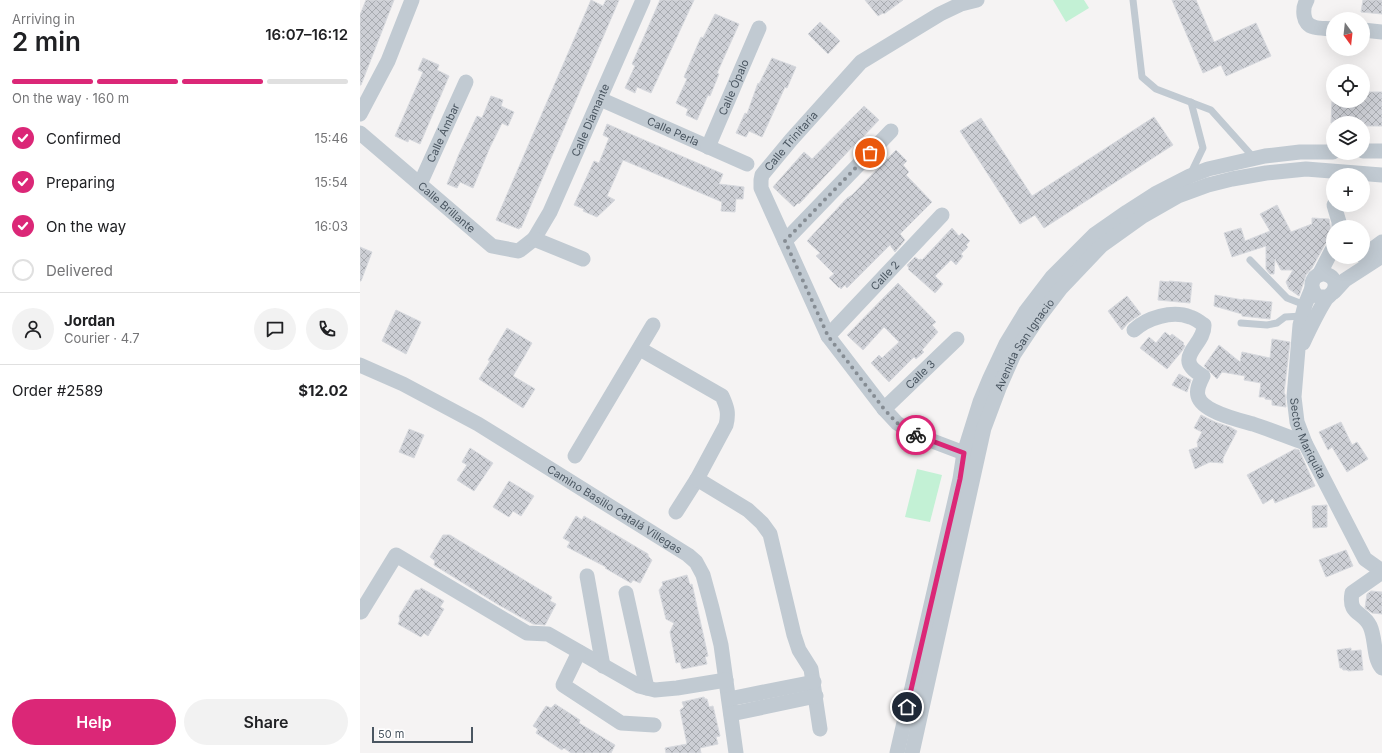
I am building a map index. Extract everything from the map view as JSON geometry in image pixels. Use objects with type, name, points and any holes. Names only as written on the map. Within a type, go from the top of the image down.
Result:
[{"type":"street","points":[[360,114],[388,62],[412,0]]},
{"type":"street","name":"Calle Diamante","points":[[530,242],[550,212],[643,0]]},
{"type":"street","name":"Calle Trinitaria","points":[[964,453],[914,434],[897,423],[884,409],[828,336],[761,188],[761,180],[762,175],[791,140],[861,62],[940,14],[962,4],[977,0]]},
{"type":"street","points":[[1307,0],[1303,12],[1305,20],[1312,27],[1326,28]]},
{"type":"street","name":"Calle Ópalo","points":[[708,147],[759,28]]},
{"type":"street","points":[[1370,31],[1382,32]]},
{"type":"street","name":"Calle Ámbar","points":[[420,184],[466,82]]},
{"type":"street","name":"Calle Perla","points":[[600,99],[747,164]]},
{"type":"street","points":[[785,241],[891,131]]},
{"type":"street","name":"Calle Brillante","points":[[360,133],[492,246],[518,251],[530,242]]},
{"type":"street","points":[[1370,151],[1382,151]]},
{"type":"street","name":"Avenida San Ignacio","points":[[897,753],[958,486],[964,453],[980,402],[990,378],[1006,344],[1026,311],[1052,277],[1094,236],[1155,194],[1190,176],[1208,169],[1254,158],[1300,152],[1326,152]]},
{"type":"street","name":"Avenida San Ignacio","points":[[912,753],[984,428],[1014,354],[1036,321],[1061,288],[1101,246],[1143,216],[1178,196],[1190,191],[1232,179],[1266,173],[1306,169],[1382,175]]},
{"type":"street","name":"Calle 2","points":[[828,336],[942,215]]},
{"type":"street","points":[[530,242],[583,260]]},
{"type":"street","points":[[1370,251],[1382,242]]},
{"type":"street","points":[[1328,285],[1346,280],[1382,256]]},
{"type":"street","points":[[1298,355],[1328,285],[1331,264]]},
{"type":"street","points":[[1328,285],[1354,264]]},
{"type":"street","name":"Sector Mariquita","points":[[1328,285],[1313,280],[1312,288],[1300,325],[1294,397],[1297,422],[1305,443],[1365,559],[1382,572]]},
{"type":"street","points":[[1134,330],[1141,324],[1160,316],[1189,316],[1204,324],[1204,331],[1188,358],[1188,363],[1192,368],[1203,376],[1197,389],[1198,397],[1202,403],[1210,409],[1224,415],[1305,443]]},
{"type":"street","points":[[575,456],[640,349],[653,324]]},
{"type":"street","name":"Calle 3","points":[[884,409],[957,339]]},
{"type":"street","points":[[640,349],[722,396],[729,416],[726,425],[697,480],[676,512]]},
{"type":"street","name":"Camino Basilio Catalá Villegas","points":[[360,365],[403,384],[478,424],[688,555],[696,562],[703,575],[721,645],[736,753]]},
{"type":"street","points":[[697,480],[748,510],[762,523],[770,534],[794,635],[799,650],[811,669],[820,729]]},
{"type":"street","points":[[361,612],[396,555],[527,633],[548,634],[639,686],[655,690],[726,680]]},
{"type":"street","points":[[1382,572],[1352,593],[1350,601],[1352,607],[1369,622],[1377,658],[1382,668]]},
{"type":"street","points":[[587,576],[603,666]]},
{"type":"street","points":[[626,593],[647,688]]},
{"type":"street","points":[[579,652],[563,685],[621,722],[654,725]]},
{"type":"street","points":[[729,699],[815,689]]},
{"type":"street","points":[[731,714],[815,689]]},
{"type":"lane","points":[[1133,0],[1142,78],[1156,89],[1211,110],[1254,158]]},
{"type":"lane","points":[[1190,102],[1203,148],[1190,176]]},
{"type":"lane","points":[[1250,260],[1287,298],[1304,310]]},
{"type":"lane","points":[[1241,323],[1267,325],[1277,323],[1285,317],[1304,310]]},
{"type":"green space","points":[[1053,0],[1084,0],[1089,8],[1066,22]]},
{"type":"green space","points":[[917,469],[942,475],[930,522],[905,517]]},
{"type":"building","points":[[366,0],[394,0],[360,85],[360,15]]},
{"type":"building","points":[[591,0],[603,6],[606,0],[619,0],[521,228],[520,227],[519,229],[496,220]]},
{"type":"building","points":[[660,0],[694,0],[651,93],[637,87],[635,93],[625,88],[635,66],[632,64]]},
{"type":"building","points":[[865,0],[903,0],[884,14],[883,13],[878,16]]},
{"type":"building","points":[[1172,0],[1196,0],[1214,42],[1256,23],[1271,56],[1226,76],[1221,65],[1203,73]]},
{"type":"building","points":[[1363,0],[1382,0],[1382,14],[1361,12]]},
{"type":"building","points":[[715,14],[739,24],[717,73],[719,74],[710,96],[708,95],[697,120],[686,115],[688,109],[676,103],[687,79],[684,77],[701,37],[703,38]]},
{"type":"building","points":[[820,22],[840,41],[828,54],[808,34]]},
{"type":"building","points":[[423,58],[439,65],[437,70],[449,76],[420,144],[409,139],[408,142],[395,136],[423,72],[418,70]]},
{"type":"building","points":[[772,58],[796,67],[787,88],[785,87],[762,137],[749,131],[746,137],[736,133],[745,113],[747,114],[758,83],[759,84]]},
{"type":"building","points":[[1370,92],[1382,92],[1382,126],[1370,126],[1370,116],[1331,116],[1332,108],[1370,108]]},
{"type":"building","points":[[491,96],[503,100],[501,106],[514,112],[508,126],[502,123],[473,188],[460,182],[457,188],[447,184],[477,116],[482,118]]},
{"type":"building","points":[[864,106],[879,120],[799,204],[798,203],[794,207],[773,187],[804,152],[812,159]]},
{"type":"building","points":[[1154,117],[1173,145],[1044,228],[1035,215],[1020,224],[960,131],[981,118],[1032,196]]},
{"type":"building","points":[[607,124],[723,174],[719,184],[744,187],[743,199],[736,199],[735,212],[721,211],[722,202],[623,160],[607,196],[615,200],[597,217],[574,205],[594,161],[599,163],[609,138],[603,135]]},
{"type":"building","points":[[896,150],[907,161],[903,165],[909,172],[906,175],[932,202],[900,234],[905,240],[895,252],[890,245],[847,288],[845,285],[841,289],[829,278],[834,274],[816,256],[820,253],[807,241],[847,198],[852,195]]},
{"type":"building","points":[[1277,205],[1291,232],[1312,224],[1312,218],[1329,219],[1326,220],[1326,243],[1312,268],[1306,275],[1299,296],[1289,289],[1286,282],[1293,270],[1281,270],[1275,259],[1274,274],[1270,274],[1266,269],[1266,246],[1232,257],[1224,233],[1241,228],[1245,241],[1270,231],[1260,214]]},
{"type":"building","points":[[952,228],[959,236],[962,233],[970,241],[966,245],[968,247],[961,254],[963,256],[956,265],[951,260],[935,276],[943,284],[935,293],[908,269],[909,268],[907,265],[915,257],[922,260]]},
{"type":"building","points":[[360,247],[372,252],[361,281],[360,281]]},
{"type":"building","points":[[1160,281],[1192,283],[1190,303],[1158,300]]},
{"type":"building","points":[[898,283],[936,322],[932,325],[938,332],[922,350],[924,352],[916,359],[914,357],[889,382],[871,363],[879,355],[882,358],[899,342],[884,327],[863,350],[847,335]]},
{"type":"building","points":[[1215,295],[1243,300],[1272,302],[1270,319],[1242,316],[1242,314],[1214,306]]},
{"type":"building","points":[[1127,296],[1141,314],[1128,323],[1122,330],[1108,311]]},
{"type":"building","points":[[396,310],[421,322],[406,354],[382,341]]},
{"type":"building","points":[[507,328],[532,343],[513,376],[535,389],[523,408],[479,379],[490,361],[488,360]]},
{"type":"building","points":[[1165,332],[1170,336],[1172,334],[1184,343],[1183,344],[1185,346],[1167,369],[1140,348],[1149,337],[1156,343]]},
{"type":"building","points":[[1272,339],[1290,342],[1284,393],[1286,407],[1272,405],[1272,400],[1265,399],[1265,397],[1259,397],[1261,383],[1244,380],[1245,376],[1222,372],[1217,379],[1204,366],[1219,345],[1240,362],[1242,352],[1270,358]]},
{"type":"building","points":[[1179,374],[1191,380],[1187,392],[1172,385]]},
{"type":"building","points":[[1201,415],[1237,431],[1223,458],[1223,463],[1210,462],[1195,469],[1189,450],[1198,447],[1197,442],[1202,432],[1194,428]]},
{"type":"building","points":[[1341,422],[1352,445],[1357,442],[1368,459],[1347,472],[1332,447],[1328,450],[1319,432]]},
{"type":"building","points":[[409,429],[424,435],[414,458],[399,452]]},
{"type":"building","points":[[470,448],[493,463],[474,491],[457,480],[467,465],[462,462]]},
{"type":"building","points":[[1295,449],[1299,450],[1315,486],[1275,503],[1273,498],[1263,504],[1247,475]]},
{"type":"building","points":[[509,481],[534,496],[521,516],[513,511],[509,517],[493,507]]},
{"type":"building","points":[[1327,505],[1327,527],[1313,528],[1312,506]]},
{"type":"building","points":[[576,516],[582,520],[584,516],[648,554],[652,560],[640,583],[633,580],[631,583],[605,568],[606,567],[567,547],[570,542],[563,538]]},
{"type":"building","points":[[443,535],[450,535],[552,597],[550,601],[556,604],[545,625],[533,624],[434,565],[435,561],[430,557]]},
{"type":"building","points":[[1346,550],[1353,566],[1326,577],[1319,560]]},
{"type":"building","points":[[687,575],[690,585],[692,584],[708,656],[705,657],[707,664],[682,669],[680,662],[676,663],[670,632],[674,623],[666,619],[659,590],[663,585],[662,582]]},
{"type":"building","points":[[421,588],[444,601],[440,607],[444,609],[428,636],[424,633],[421,637],[398,624],[400,620],[399,616],[415,590],[420,590]]},
{"type":"building","points":[[1371,591],[1382,592],[1382,614],[1372,613],[1365,608],[1367,594]]},
{"type":"building","points":[[1351,648],[1351,651],[1361,650],[1363,670],[1348,671],[1340,668],[1337,650]]},
{"type":"building","points":[[704,697],[707,699],[709,707],[713,706],[720,736],[716,737],[718,744],[700,748],[701,753],[666,753],[665,748],[687,744],[680,710],[684,707],[682,702]]},
{"type":"building","points":[[555,704],[580,720],[579,723],[615,745],[611,753],[571,753],[564,748],[562,750],[536,733],[538,729],[533,726],[546,706],[551,708]]},
{"type":"way so far","points":[[870,153],[785,241],[828,336],[884,409],[897,423],[916,435]]},
{"type":"route","points":[[907,707],[960,479],[964,453],[916,435]]}]
